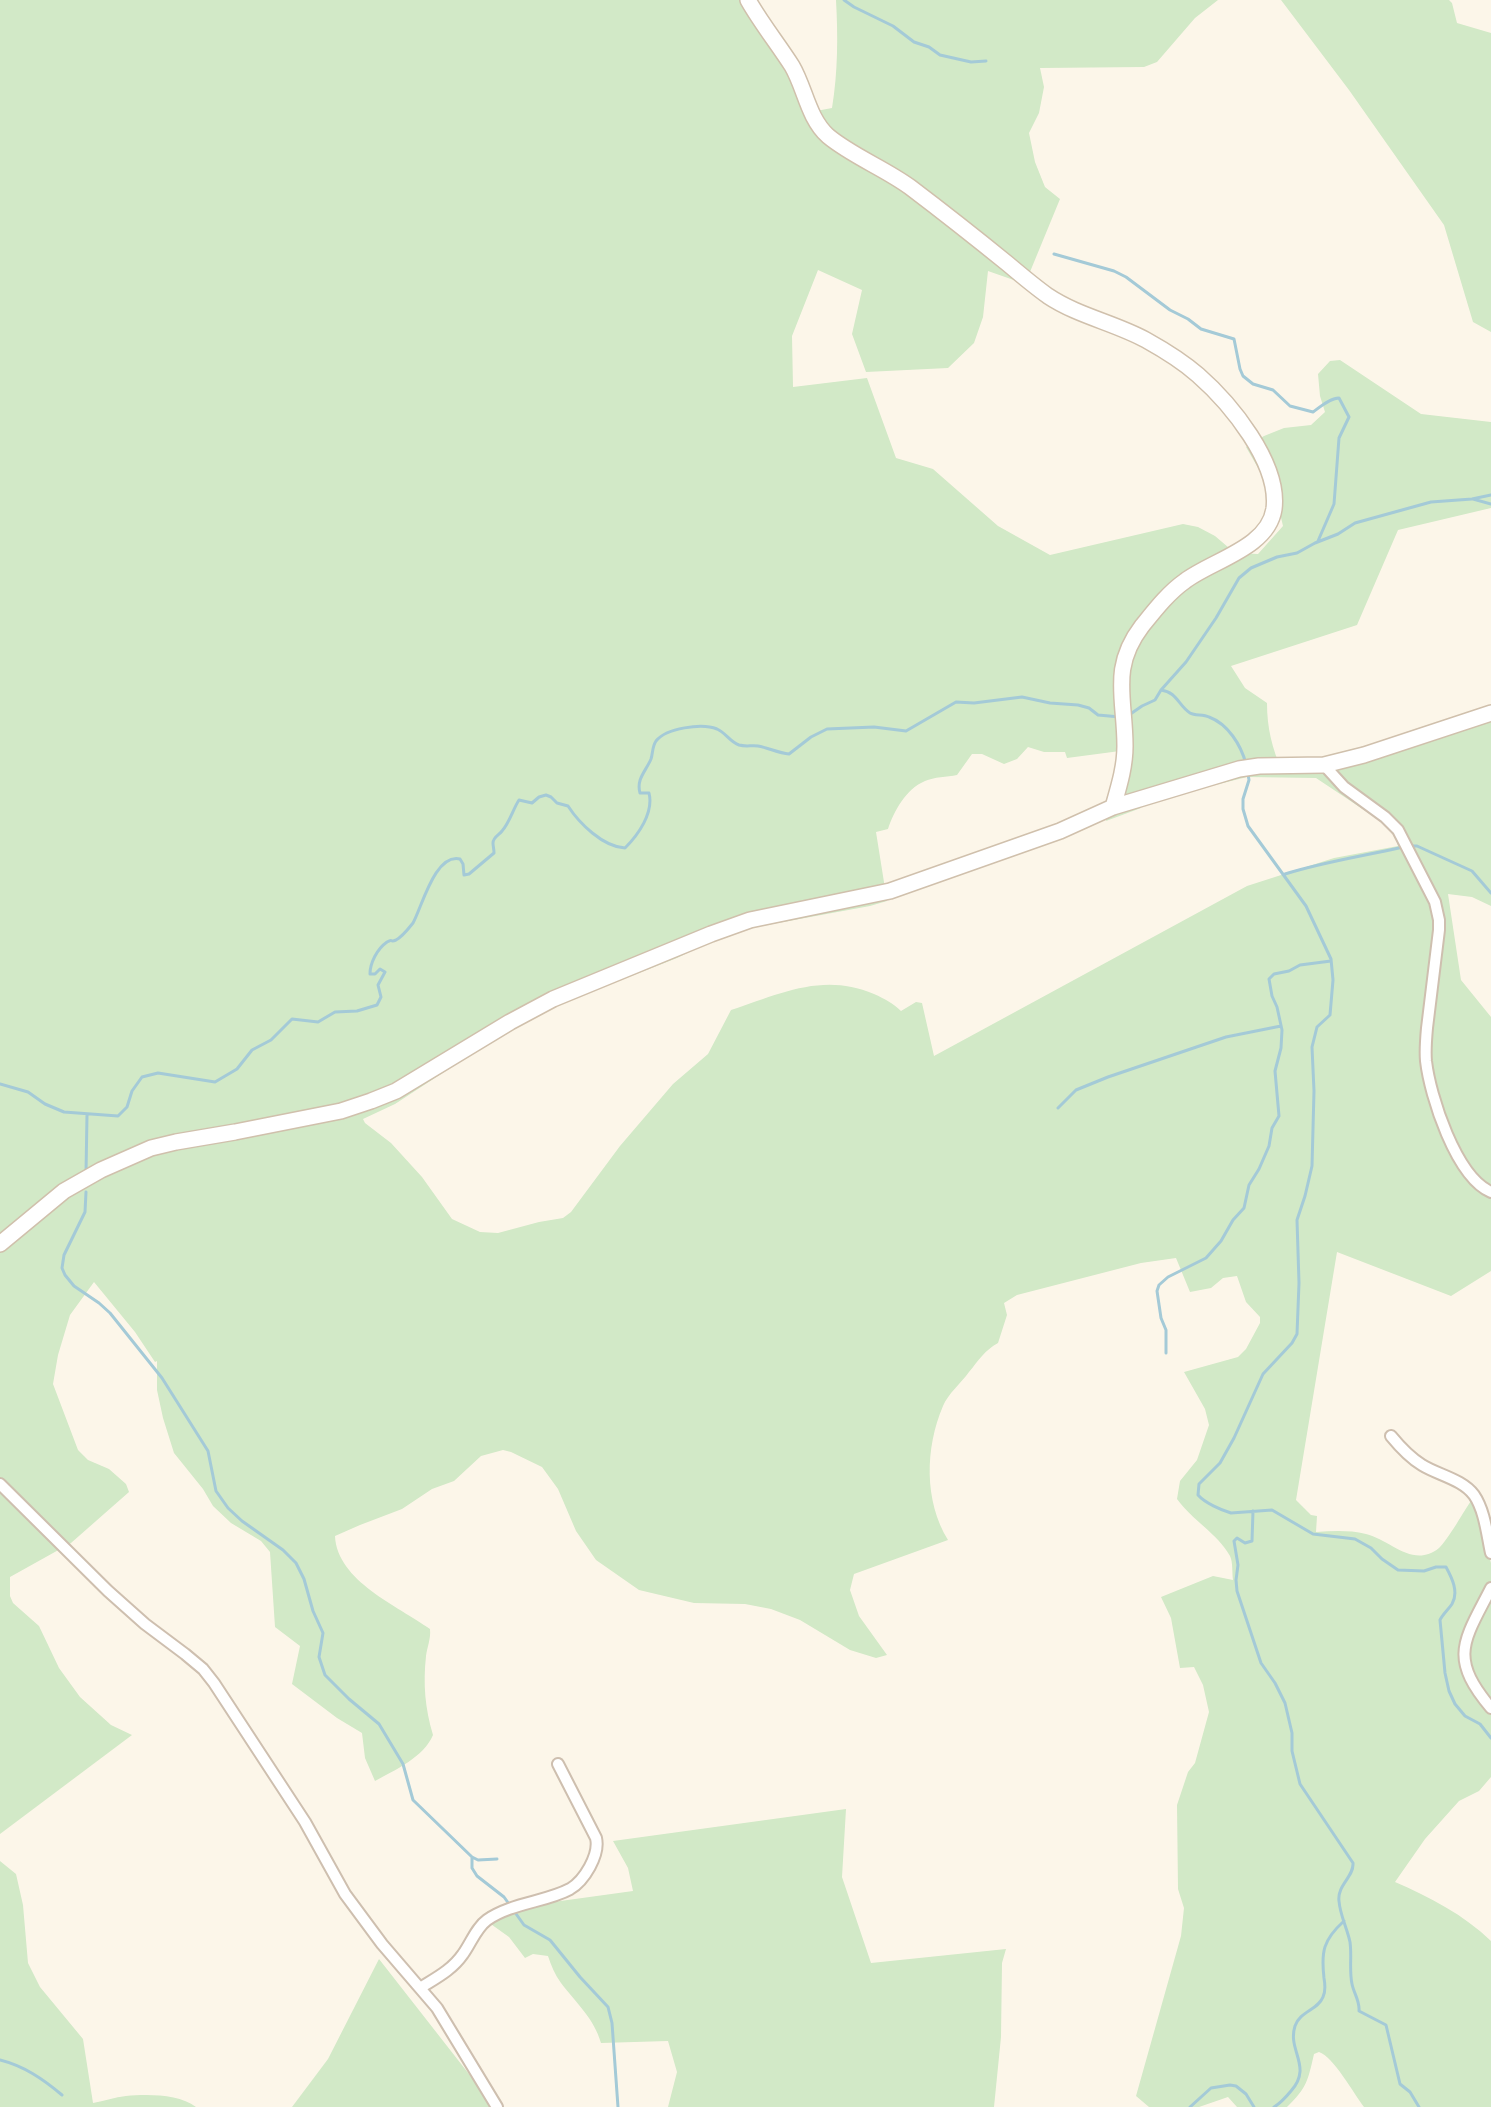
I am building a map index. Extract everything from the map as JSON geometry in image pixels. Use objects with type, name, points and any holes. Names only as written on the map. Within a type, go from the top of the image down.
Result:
[{"type":"street","points":[[748,0],[792,67],[819,126],[826,134],[911,188],[1058,302],[1143,339],[1174,357],[1198,375],[1217,394],[1258,447],[1265,462],[1271,478],[1274,504],[1272,517],[1264,531],[1251,544],[1196,573],[1168,595],[1141,628],[1125,654],[1121,678],[1123,771],[1113,807]]},
{"type":"street","points":[[0,1244],[64,1191],[101,1170],[151,1148],[341,1111],[371,1101],[396,1091],[510,1022],[553,999],[750,920],[890,891],[1060,831],[1113,807],[1239,769],[1259,766],[1324,765],[1374,752],[1491,713]]},
{"type":"street","points":[[1324,765],[1344,787],[1385,817],[1398,830],[1435,902],[1439,930],[1425,1043],[1429,1075],[1452,1146],[1469,1176],[1478,1185],[1491,1192]]},
{"type":"street","points":[[1391,1436],[1420,1464],[1458,1482],[1473,1494],[1481,1509],[1491,1553]]},
{"type":"street","points":[[0,1484],[108,1591],[203,1669],[305,1822],[345,1894],[382,1944],[444,2019],[497,2107]]},
{"type":"street","points":[[1491,1588],[1471,1625],[1466,1638],[1464,1656],[1467,1674],[1480,1696],[1491,1708]]},
{"type":"street","points":[[420,1988],[450,1968],[488,1920],[527,1903],[569,1889],[593,1860],[597,1848],[596,1838],[558,1764]]},
{"type":"green space","points":[[0,0],[748,0],[777,43],[808,81],[816,111],[832,108],[837,54],[836,0],[1218,0],[1195,18],[1157,62],[1144,67],[1040,68],[1044,87],[1039,113],[1029,133],[1035,162],[1045,187],[1060,199],[1025,284],[988,271],[983,317],[974,343],[948,368],[866,372],[852,334],[862,290],[818,270],[792,336],[793,387],[867,378],[896,458],[933,469],[998,526],[1050,555],[1183,524],[1198,527],[1215,536],[1235,553],[1258,554],[1283,526],[1277,501],[1246,447],[1284,428],[1311,425],[1325,412],[1320,396],[1318,374],[1330,361],[1340,360],[1421,414],[1491,422],[1491,508],[1398,530],[1357,625],[1231,666],[1245,688],[1267,703],[1271,738],[1282,771],[1329,772],[1491,722],[1491,906],[1472,897],[1448,894],[1461,980],[1491,1017],[1491,1271],[1451,1296],[1337,1252],[1296,1500],[1311,1515],[1317,1516],[1316,1532],[1347,1531],[1366,1534],[1402,1551],[1420,1556],[1429,1554],[1443,1544],[1473,1498],[1491,1563],[1491,1777],[1479,1791],[1459,1801],[1425,1839],[1395,1882],[1446,1907],[1491,1941],[1491,2107],[1364,2107],[1331,2060],[1319,2052],[1314,2054],[1303,2089],[1287,2107],[1237,2107],[1228,2097],[1199,2107],[1149,2107],[1136,2096],[1181,1936],[1184,1908],[1178,1889],[1177,1805],[1188,1772],[1195,1763],[1209,1712],[1203,1685],[1194,1667],[1180,1668],[1171,1618],[1161,1597],[1213,1576],[1233,1580],[1231,1558],[1225,1548],[1177,1499],[1180,1481],[1197,1460],[1209,1425],[1205,1409],[1184,1372],[1238,1357],[1246,1349],[1260,1323],[1260,1317],[1246,1302],[1237,1276],[1223,1278],[1211,1288],[1190,1292],[1176,1258],[1141,1263],[1017,1295],[1004,1303],[1007,1315],[998,1343],[982,1356],[948,1397],[937,1422],[930,1457],[931,1492],[940,1525],[948,1540],[854,1574],[850,1590],[859,1616],[887,1655],[876,1658],[850,1650],[800,1620],[771,1609],[745,1604],[694,1603],[639,1590],[596,1560],[576,1531],[558,1489],[542,1467],[503,1450],[481,1456],[454,1481],[432,1489],[402,1509],[335,1536],[338,1552],[346,1566],[358,1579],[371,1591],[430,1629],[425,1686],[426,1706],[433,1735],[429,1743],[416,1756],[375,1781],[365,1758],[362,1733],[337,1718],[292,1684],[300,1646],[275,1627],[270,1552],[261,1541],[231,1523],[213,1506],[203,1489],[174,1453],[157,1390],[157,1361],[155,1362],[135,1332],[94,1282],[70,1315],[58,1355],[53,1384],[78,1450],[88,1460],[109,1469],[126,1484],[129,1492],[71,1543],[10,1577],[10,1596],[13,1603],[39,1626],[59,1668],[80,1697],[111,1725],[132,1735],[0,1834]],"holes":[[[1028,747],[1044,752],[1065,752],[1067,758],[1120,751],[1113,798],[1106,821],[1141,808],[1138,801],[1247,777],[1316,778],[1385,824],[1396,839],[1398,846],[1334,858],[1247,886],[934,1056],[922,1003],[916,1002],[901,1011],[892,1003],[874,994],[837,985],[819,985],[784,992],[731,1010],[708,1054],[673,1084],[620,1146],[571,1212],[563,1218],[498,1233],[480,1232],[452,1219],[422,1177],[391,1143],[365,1123],[363,1119],[395,1104],[487,1044],[555,1006],[677,958],[718,938],[756,927],[887,901],[876,832],[888,829],[897,808],[912,789],[929,780],[957,775],[972,754],[982,754],[1004,764],[1017,759]]]},
{"type":"green space","points":[[1281,0],[1449,0],[1452,3],[1457,23],[1491,33],[1491,332],[1473,322],[1444,225],[1349,90]]},
{"type":"green space","points":[[846,1809],[842,1877],[871,1963],[1006,1949],[1002,1963],[1001,2037],[994,2107],[668,2107],[677,2072],[668,2041],[601,2043],[589,2018],[557,1977],[548,1956],[533,1954],[525,1958],[509,1937],[481,1917],[488,1911],[633,1891],[628,1868],[613,1841]]},
{"type":"green space","points":[[0,1861],[16,1874],[23,1905],[28,1963],[40,1987],[83,2039],[93,2103],[135,2095],[153,2095],[172,2097],[196,2107],[0,2107]]},
{"type":"green space","points":[[379,1959],[483,2092],[501,2107],[292,2107],[328,2059]]},
{"type":"waterway","points":[[844,0],[940,55],[971,62],[986,61]]},
{"type":"waterway","points":[[1054,254],[1114,271],[1201,329],[1234,339],[1243,376],[1253,384],[1273,390],[1290,406],[1313,412],[1329,401],[1339,398],[1349,417],[1339,438],[1334,504],[1318,541]]},
{"type":"waterway","points":[[1129,715],[1155,700],[1186,662],[1216,618],[1239,578],[1251,568],[1277,557],[1297,553],[1338,534],[1355,523],[1431,502],[1491,495]]},
{"type":"waterway","points":[[1473,499],[1491,504]]},
{"type":"waterway","points":[[1161,690],[1171,693],[1190,713],[1216,720],[1228,730],[1241,750],[1246,764]]},
{"type":"waterway","points":[[0,1084],[28,1092],[45,1104],[64,1112],[118,1116],[127,1107],[132,1091],[142,1077],[158,1073],[215,1082],[237,1069],[252,1050],[271,1040],[292,1019],[318,1022],[335,1012],[357,1011],[377,1005],[381,997],[378,985],[385,972],[380,969],[375,974],[370,974],[371,965],[380,948],[389,941],[398,939],[413,923],[430,883],[443,864],[451,859],[460,859],[464,875],[469,874],[494,853],[494,839],[505,827],[519,800],[532,803],[546,795],[557,803],[568,806],[578,820],[600,839],[625,848],[640,830],[647,816],[649,793],[640,793],[639,783],[651,759],[655,743],[661,737],[676,730],[710,727],[717,729],[739,745],[758,746],[789,754],[811,737],[827,729],[874,727],[906,731],[956,702],[974,703],[1022,697],[1050,703],[1078,705],[1089,708],[1098,715],[1120,717]]},
{"type":"waterway","points":[[1248,774],[1249,780],[1243,799],[1243,809],[1248,826],[1306,906],[1331,959],[1333,980],[1330,1015],[1317,1027],[1312,1047],[1314,1091],[1312,1166],[1297,1220],[1299,1283],[1297,1334],[1292,1343],[1263,1374],[1234,1438],[1220,1463],[1199,1484],[1198,1495],[1213,1506],[1231,1513],[1272,1510],[1313,1534],[1355,1539],[1371,1548],[1398,1570],[1424,1571],[1446,1567],[1455,1590],[1452,1604],[1440,1620],[1449,1691],[1455,1704],[1465,1716],[1480,1724],[1491,1738]]},
{"type":"waterway","points":[[1409,846],[1417,846],[1472,871],[1491,893]]},
{"type":"waterway","points":[[1285,874],[1403,847]]},
{"type":"waterway","points":[[1166,1353],[1166,1330],[1161,1318],[1157,1291],[1159,1285],[1168,1277],[1206,1258],[1221,1241],[1233,1220],[1244,1208],[1249,1185],[1259,1169],[1269,1146],[1272,1128],[1279,1116],[1275,1071],[1281,1048],[1282,1030],[1269,979],[1274,974],[1289,971],[1300,965],[1331,961]]},
{"type":"waterway","points":[[1058,1108],[1076,1090],[1108,1077],[1226,1037],[1281,1026]]},
{"type":"waterway","points":[[86,1173],[87,1115]]},
{"type":"waterway","points":[[86,1192],[85,1212],[64,1255],[62,1268],[65,1275],[74,1286],[110,1313],[162,1378],[208,1451],[216,1491],[228,1508],[242,1521],[283,1550],[296,1563],[323,1633],[319,1657],[325,1675],[379,1724],[403,1764],[413,1800],[472,1857],[478,1860],[497,1859]]},
{"type":"waterway","points":[[1253,1511],[1252,1541],[1245,1543],[1237,1538],[1234,1541],[1238,1565],[1237,1591],[1261,1663],[1285,1703],[1292,1733],[1292,1751],[1300,1784],[1353,1863],[1351,1873],[1340,1890],[1339,1901],[1350,1942],[1351,1979],[1359,2011],[1386,2025],[1400,2084],[1410,2092],[1419,2107]]},
{"type":"waterway","points":[[472,1857],[472,1868],[477,1876],[504,1897],[524,1925],[550,1940],[608,2007],[612,2023],[618,2107]]},
{"type":"waterway","points":[[1274,2107],[1285,2098],[1297,2082],[1300,2066],[1294,2043],[1295,2026],[1297,2021],[1317,2005],[1323,1997],[1325,1992],[1323,1954],[1332,1934],[1344,1921]]},
{"type":"waterway","points":[[0,2060],[33,2074],[62,2095]]},
{"type":"waterway","points":[[1190,2107],[1211,2088],[1230,2085],[1236,2086],[1246,2094],[1254,2107]]}]
